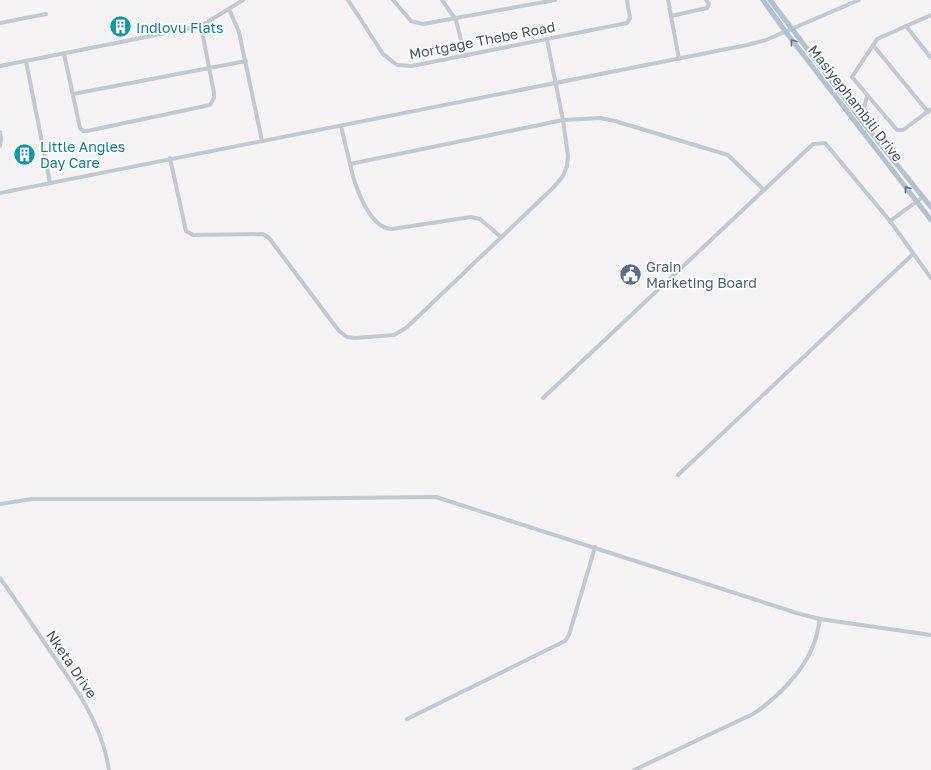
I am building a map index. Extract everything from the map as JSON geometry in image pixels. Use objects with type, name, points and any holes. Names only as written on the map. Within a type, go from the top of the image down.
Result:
[{"type":"main road","name":"Masiyephambili Drive","points":[[763,0],[785,31],[931,220]]},
{"type":"main road","name":"Masiyephambili Drive","points":[[770,0],[866,126],[931,207]]},
{"type":"street","points":[[0,66],[201,26],[243,0]]},
{"type":"street","name":"Mortgage Thebe Road","points":[[348,0],[383,54],[397,65],[412,66],[627,23],[630,18],[627,0]]},
{"type":"street","points":[[394,0],[405,16],[417,24],[456,20],[555,0]]},
{"type":"street","points":[[442,0],[456,20],[465,56]]},
{"type":"street","points":[[668,0],[679,59]]},
{"type":"street","points":[[671,16],[707,8],[709,4],[706,0]]},
{"type":"street","points":[[0,193],[170,158],[556,84],[757,43],[859,0]]},
{"type":"street","points":[[229,9],[237,25],[246,61],[262,141]]},
{"type":"street","points":[[0,23],[46,14]]},
{"type":"street","points":[[873,45],[929,110],[903,130],[898,131],[867,96],[852,76],[873,45],[879,38],[931,15]]},
{"type":"street","points":[[64,54],[80,128],[83,131],[87,131],[210,105],[214,98],[201,26]]},
{"type":"street","points":[[906,26],[931,58]]},
{"type":"street","points":[[170,158],[186,231],[193,235],[258,233],[266,236],[339,332],[347,337],[355,338],[394,335],[400,332],[554,188],[563,176],[567,166],[568,156],[563,120],[547,40]]},
{"type":"street","points":[[26,61],[50,183]]},
{"type":"street","points":[[73,94],[208,67],[246,61]]},
{"type":"street","points":[[866,126],[868,119],[864,108],[867,96]]},
{"type":"street","points":[[350,164],[563,120],[600,118],[722,152],[733,158],[764,190]]},
{"type":"street","points":[[341,126],[357,192],[371,213],[385,227],[392,229],[471,218],[480,219],[501,237]]},
{"type":"street","points":[[0,132],[0,146]]},
{"type":"street","points":[[543,398],[813,144],[822,142],[825,143],[890,221],[931,278]]},
{"type":"street","points":[[890,221],[923,197]]},
{"type":"street","points":[[678,475],[913,254]]},
{"type":"street","points":[[0,504],[14,500],[32,499],[252,499],[436,496],[800,614],[820,619],[931,635]]},
{"type":"street","points":[[407,719],[565,641],[569,636],[595,547]]},
{"type":"street","name":"Nketa Drive","points":[[0,578],[75,686],[89,710],[100,734],[109,770]]},
{"type":"street","points":[[634,770],[753,714],[767,704],[783,691],[808,656],[814,646],[820,619]]},
{"type":"place","name":"Indlovu Flats","points":[[120,27]]},
{"type":"place","name":"Little Angles Day Care","points":[[25,154]]},
{"type":"place","name":"Grain Marketing Board","points":[[631,274]]}]
